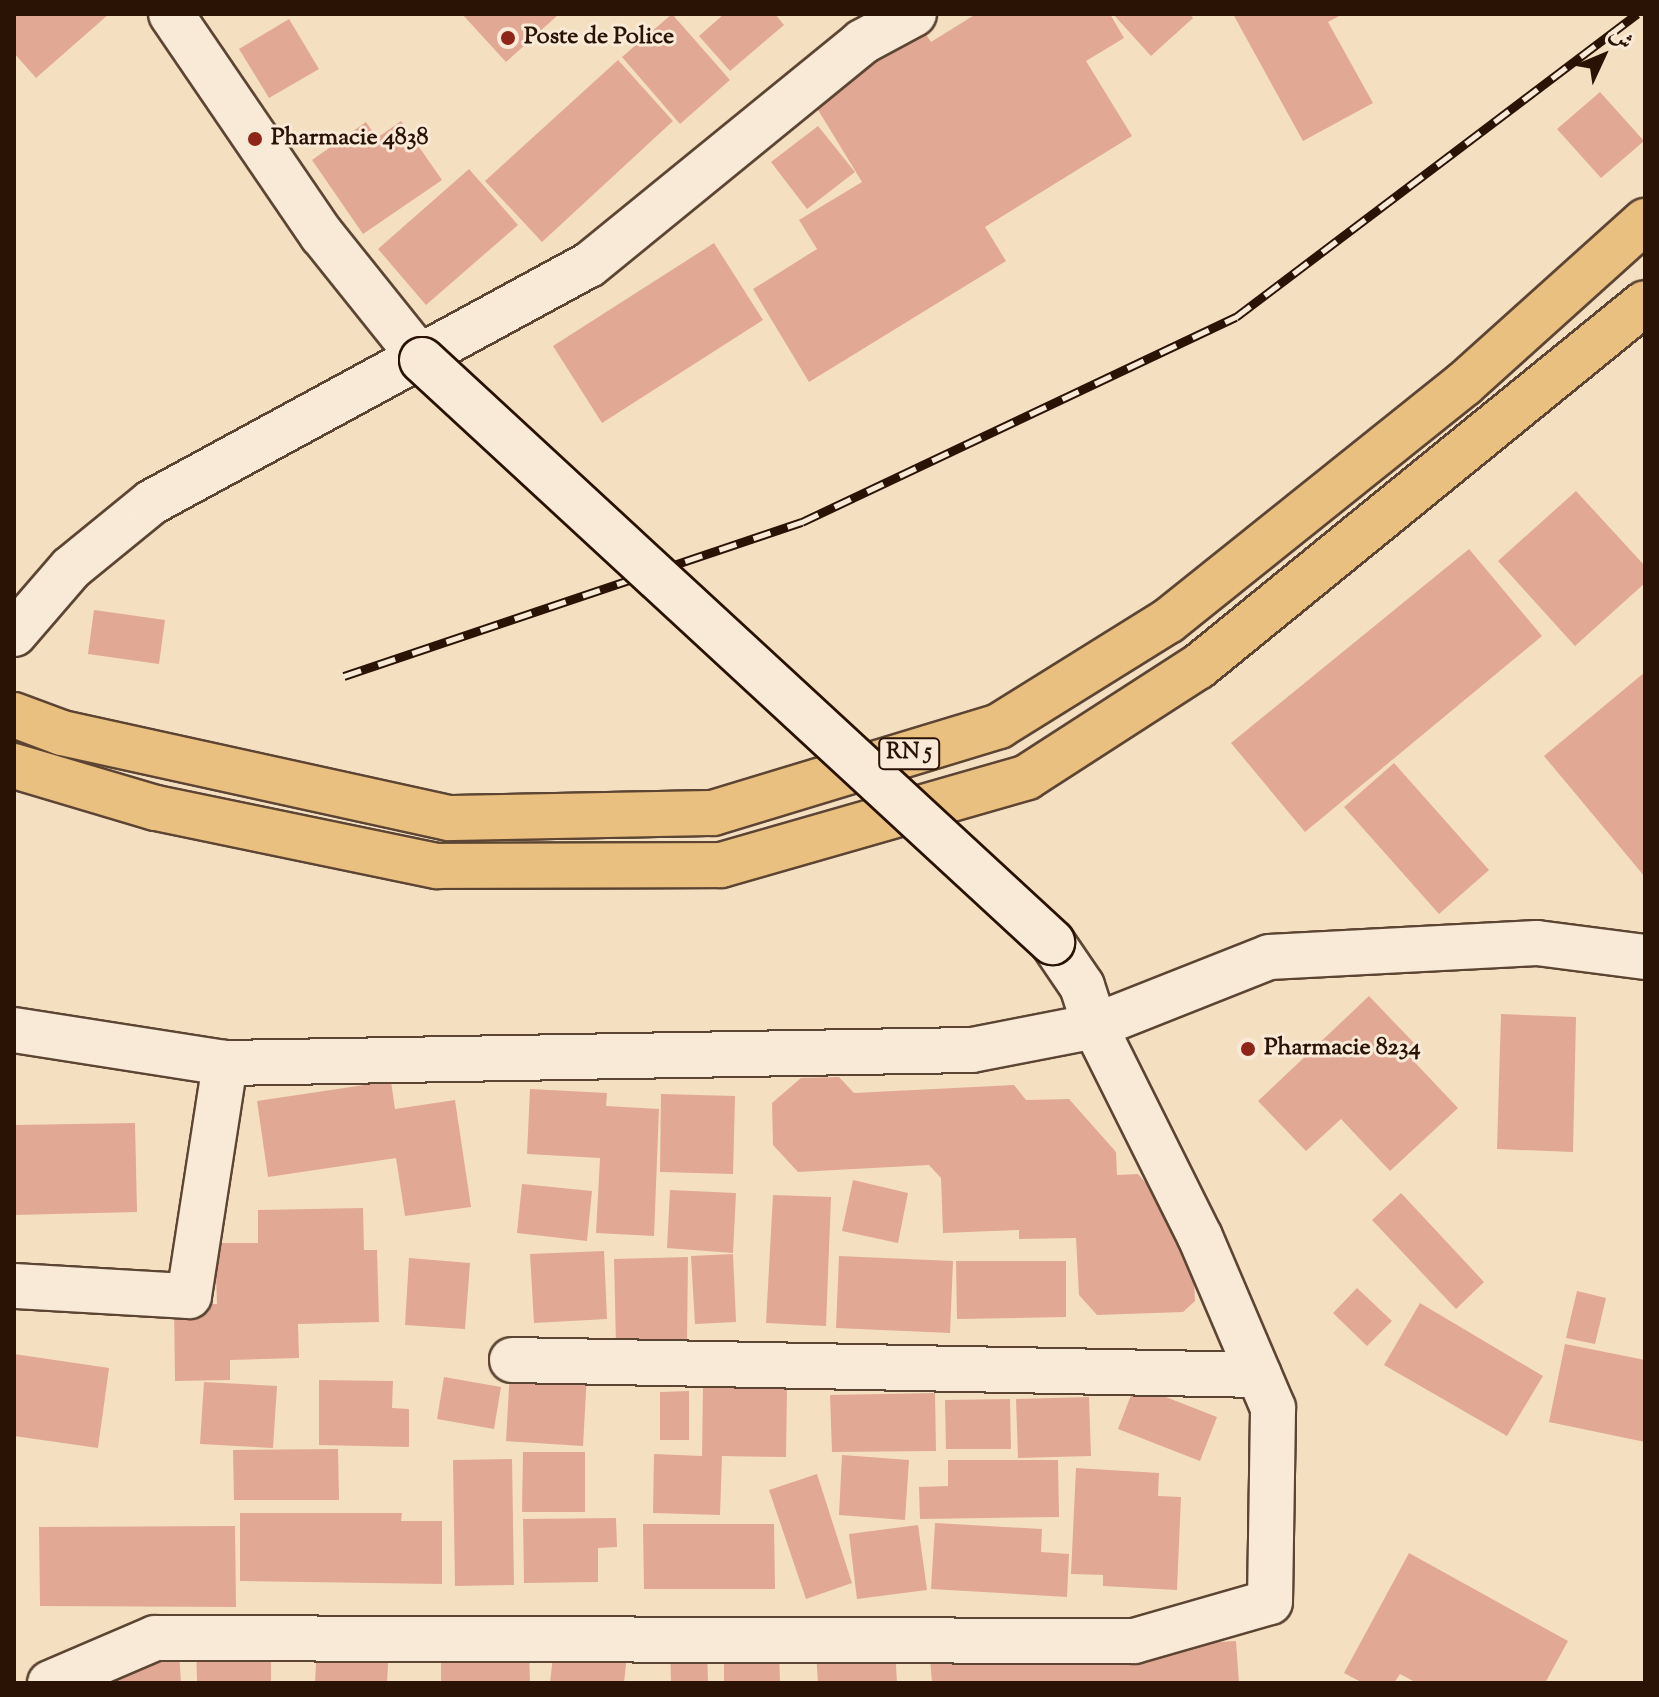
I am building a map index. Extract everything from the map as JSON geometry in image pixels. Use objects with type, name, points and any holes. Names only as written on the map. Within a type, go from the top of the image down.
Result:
[{"type":"highway","name":"RN 5","points":[[14,715],[62,733],[449,818],[713,813],[984,731],[1168,621],[1464,384],[1645,221]]},
{"type":"highway","name":"RN 5","points":[[14,766],[156,808],[437,866],[721,865],[1027,777],[1198,667],[1645,303]]},
{"type":"street","points":[[50,1683],[155,1638],[1134,1641],[1270,1602],[1273,1408],[1200,1237],[1095,1026],[1082,986],[1052,942],[422,360],[322,235],[171,14]]},
{"type":"street","points":[[14,634],[71,568],[152,502],[422,360],[589,265],[862,42],[914,14]]},
{"type":"street","points":[[14,1030],[225,1063],[972,1050],[1095,1026],[1269,957],[1537,943],[1645,957]]},
{"type":"street","points":[[14,1286],[189,1296],[225,1063]]},
{"type":"street","points":[[512,1360],[1259,1375]]},
{"type":"building","points":[[14,14],[109,14],[36,78],[14,53]]},
{"type":"building","name":"Poste de Police","points":[[462,14],[559,14],[506,62]]},
{"type":"building","points":[[672,14],[730,80],[680,124],[622,57]]},
{"type":"building","points":[[724,14],[775,14],[784,25],[730,71],[699,36]]},
{"type":"building","points":[[976,14],[1110,14],[1124,38],[1086,61],[1132,136],[985,227],[1006,261],[809,382],[753,289],[817,249],[799,220],[862,182],[812,100],[924,31],[931,42]]},
{"type":"building","points":[[1113,14],[1190,14],[1193,18],[1151,56]]},
{"type":"building","points":[[1233,14],[1343,14],[1328,22],[1373,103],[1303,141]]},
{"type":"building","points":[[289,19],[319,69],[269,98],[239,49]]},
{"type":"building","points":[[618,60],[673,121],[542,242],[485,181]]},
{"type":"building","points":[[1600,92],[1644,141],[1601,178],[1557,129]]},
{"type":"building","points":[[401,121],[442,180],[363,234],[312,160],[366,122],[377,138]]},
{"type":"building","points":[[818,126],[855,172],[807,209],[771,162]]},
{"type":"building","points":[[469,169],[518,225],[426,305],[378,249]]},
{"type":"building","points":[[714,243],[763,320],[602,423],[553,346]]},
{"type":"building","points":[[1576,491],[1645,566],[1645,583],[1575,646],[1498,561]]},
{"type":"building","points":[[1469,549],[1542,636],[1305,832],[1231,743]]},
{"type":"building","points":[[94,610],[165,620],[159,664],[88,654]]},
{"type":"building","points":[[1645,672],[1645,877],[1544,756]]},
{"type":"building","points":[[1394,763],[1489,870],[1439,914],[1344,807]]},
{"type":"building","points":[[1369,996],[1414,1043],[1404,1051],[1458,1108],[1390,1171],[1341,1119],[1306,1151],[1258,1101]]},
{"type":"building","points":[[1501,1014],[1576,1017],[1573,1152],[1497,1149]]},
{"type":"building","points":[[839,1077],[854,1093],[1014,1085],[1026,1100],[1069,1099],[1116,1152],[1117,1175],[1138,1174],[1192,1237],[1195,1301],[1183,1312],[1097,1315],[1079,1295],[1076,1238],[1019,1239],[1019,1230],[943,1233],[941,1178],[929,1165],[798,1172],[773,1145],[772,1103],[801,1078]]},
{"type":"building","points":[[391,1081],[395,1109],[455,1100],[471,1207],[405,1216],[396,1158],[268,1177],[257,1101]]},
{"type":"building","points":[[530,1089],[607,1093],[606,1106],[659,1109],[654,1236],[596,1233],[600,1158],[527,1154]]},
{"type":"building","points":[[661,1094],[735,1096],[733,1174],[660,1172]]},
{"type":"building","points":[[135,1123],[137,1212],[14,1215],[14,1125]]},
{"type":"building","points":[[853,1180],[908,1193],[898,1243],[842,1231]]},
{"type":"building","points":[[522,1184],[592,1191],[587,1241],[517,1233]]},
{"type":"building","points":[[670,1190],[736,1193],[733,1253],[667,1248]]},
{"type":"building","points":[[1401,1193],[1484,1282],[1456,1309],[1372,1220]]},
{"type":"building","points":[[773,1195],[831,1197],[826,1326],[766,1323]]},
{"type":"building","points":[[363,1208],[364,1250],[377,1250],[379,1322],[298,1324],[299,1358],[230,1360],[230,1380],[175,1381],[174,1305],[217,1304],[215,1243],[258,1243],[258,1210]]},
{"type":"building","points":[[604,1251],[607,1319],[534,1323],[530,1254]]},
{"type":"building","points":[[733,1254],[736,1322],[695,1324],[691,1256]]},
{"type":"building","points":[[839,1256],[953,1261],[950,1333],[836,1328]]},
{"type":"building","points":[[688,1257],[687,1344],[616,1345],[614,1259]]},
{"type":"building","points":[[409,1258],[470,1263],[465,1329],[405,1325]]},
{"type":"building","points":[[956,1261],[1066,1261],[1066,1317],[957,1319]]},
{"type":"building","points":[[1357,1288],[1392,1321],[1367,1346],[1333,1313]]},
{"type":"building","points":[[1577,1291],[1606,1298],[1595,1344],[1566,1338]]},
{"type":"building","points":[[1420,1303],[1543,1376],[1507,1436],[1384,1365]]},
{"type":"building","points":[[1565,1344],[1645,1360],[1645,1442],[1549,1422]]},
{"type":"building","points":[[14,1354],[109,1368],[98,1448],[14,1436]]},
{"type":"building","points":[[510,1370],[587,1374],[583,1446],[506,1441]]},
{"type":"building","points":[[444,1377],[501,1387],[494,1429],[437,1419]]},
{"type":"building","points":[[319,1380],[393,1381],[392,1408],[409,1409],[409,1447],[319,1445]]},
{"type":"building","points":[[204,1382],[277,1386],[273,1448],[200,1444]]},
{"type":"building","points":[[1135,1385],[1217,1417],[1200,1461],[1118,1429]]},
{"type":"building","points":[[703,1386],[787,1387],[786,1457],[722,1456],[720,1515],[653,1513],[654,1454],[702,1456]]},
{"type":"building","points":[[689,1391],[689,1440],[660,1440],[660,1392]]},
{"type":"building","points":[[935,1393],[936,1451],[832,1452],[830,1395]]},
{"type":"building","points":[[1089,1397],[1091,1456],[1018,1458],[1016,1399]]},
{"type":"building","points":[[1010,1399],[1011,1449],[946,1449],[945,1400]]},
{"type":"building","points":[[338,1449],[339,1500],[234,1500],[233,1450]]},
{"type":"building","points":[[523,1452],[585,1452],[585,1512],[522,1512]]},
{"type":"building","points":[[842,1455],[909,1460],[905,1520],[839,1515]]},
{"type":"building","points":[[512,1459],[514,1585],[455,1586],[453,1460]]},
{"type":"building","points":[[948,1460],[1058,1460],[1059,1517],[920,1519],[919,1487],[948,1486]]},
{"type":"building","points":[[1076,1468],[1159,1473],[1158,1496],[1181,1497],[1177,1590],[1103,1586],[1103,1575],[1071,1574]]},
{"type":"building","points":[[817,1474],[852,1583],[806,1599],[769,1490]]},
{"type":"building","points":[[240,1513],[402,1513],[401,1521],[442,1521],[442,1584],[240,1581]]},
{"type":"building","points":[[616,1518],[617,1547],[598,1548],[598,1582],[524,1583],[523,1519]]},
{"type":"building","points":[[935,1523],[1042,1529],[1041,1552],[1069,1554],[1067,1597],[931,1589]]},
{"type":"building","points":[[643,1524],[774,1524],[775,1589],[644,1589]]},
{"type":"building","points":[[918,1525],[927,1590],[857,1599],[849,1534]]},
{"type":"building","points":[[235,1526],[236,1607],[40,1606],[39,1527]]},
{"type":"building","points":[[1409,1553],[1568,1641],[1545,1683],[1417,1683],[1400,1674],[1394,1683],[1363,1683],[1344,1673]]},
{"type":"building","points":[[178,1636],[181,1683],[100,1683]]},
{"type":"building","points":[[1236,1641],[1239,1683],[932,1683],[930,1658]]},
{"type":"building","points":[[271,1642],[271,1683],[197,1683],[196,1643]]},
{"type":"building","points":[[317,1644],[389,1648],[387,1683],[315,1683]]},
{"type":"building","points":[[529,1647],[530,1683],[441,1683],[441,1649]]},
{"type":"building","points":[[554,1647],[627,1655],[624,1683],[550,1683]]},
{"type":"building","points":[[707,1647],[708,1683],[671,1683],[670,1648]]},
{"type":"building","points":[[895,1647],[897,1683],[818,1683],[816,1651]]},
{"type":"building","points":[[779,1648],[780,1683],[724,1683],[724,1649]]},
{"type":"railway","points":[[344,676],[802,522],[1236,317],[1637,14]]},
{"type":"place","name":"Poste de Police","points":[[508,38]]},
{"type":"place","name":"Pharmacie 4838","points":[[255,139]]},
{"type":"place","name":"Pharmacie 8234","points":[[1248,1049]]}]
